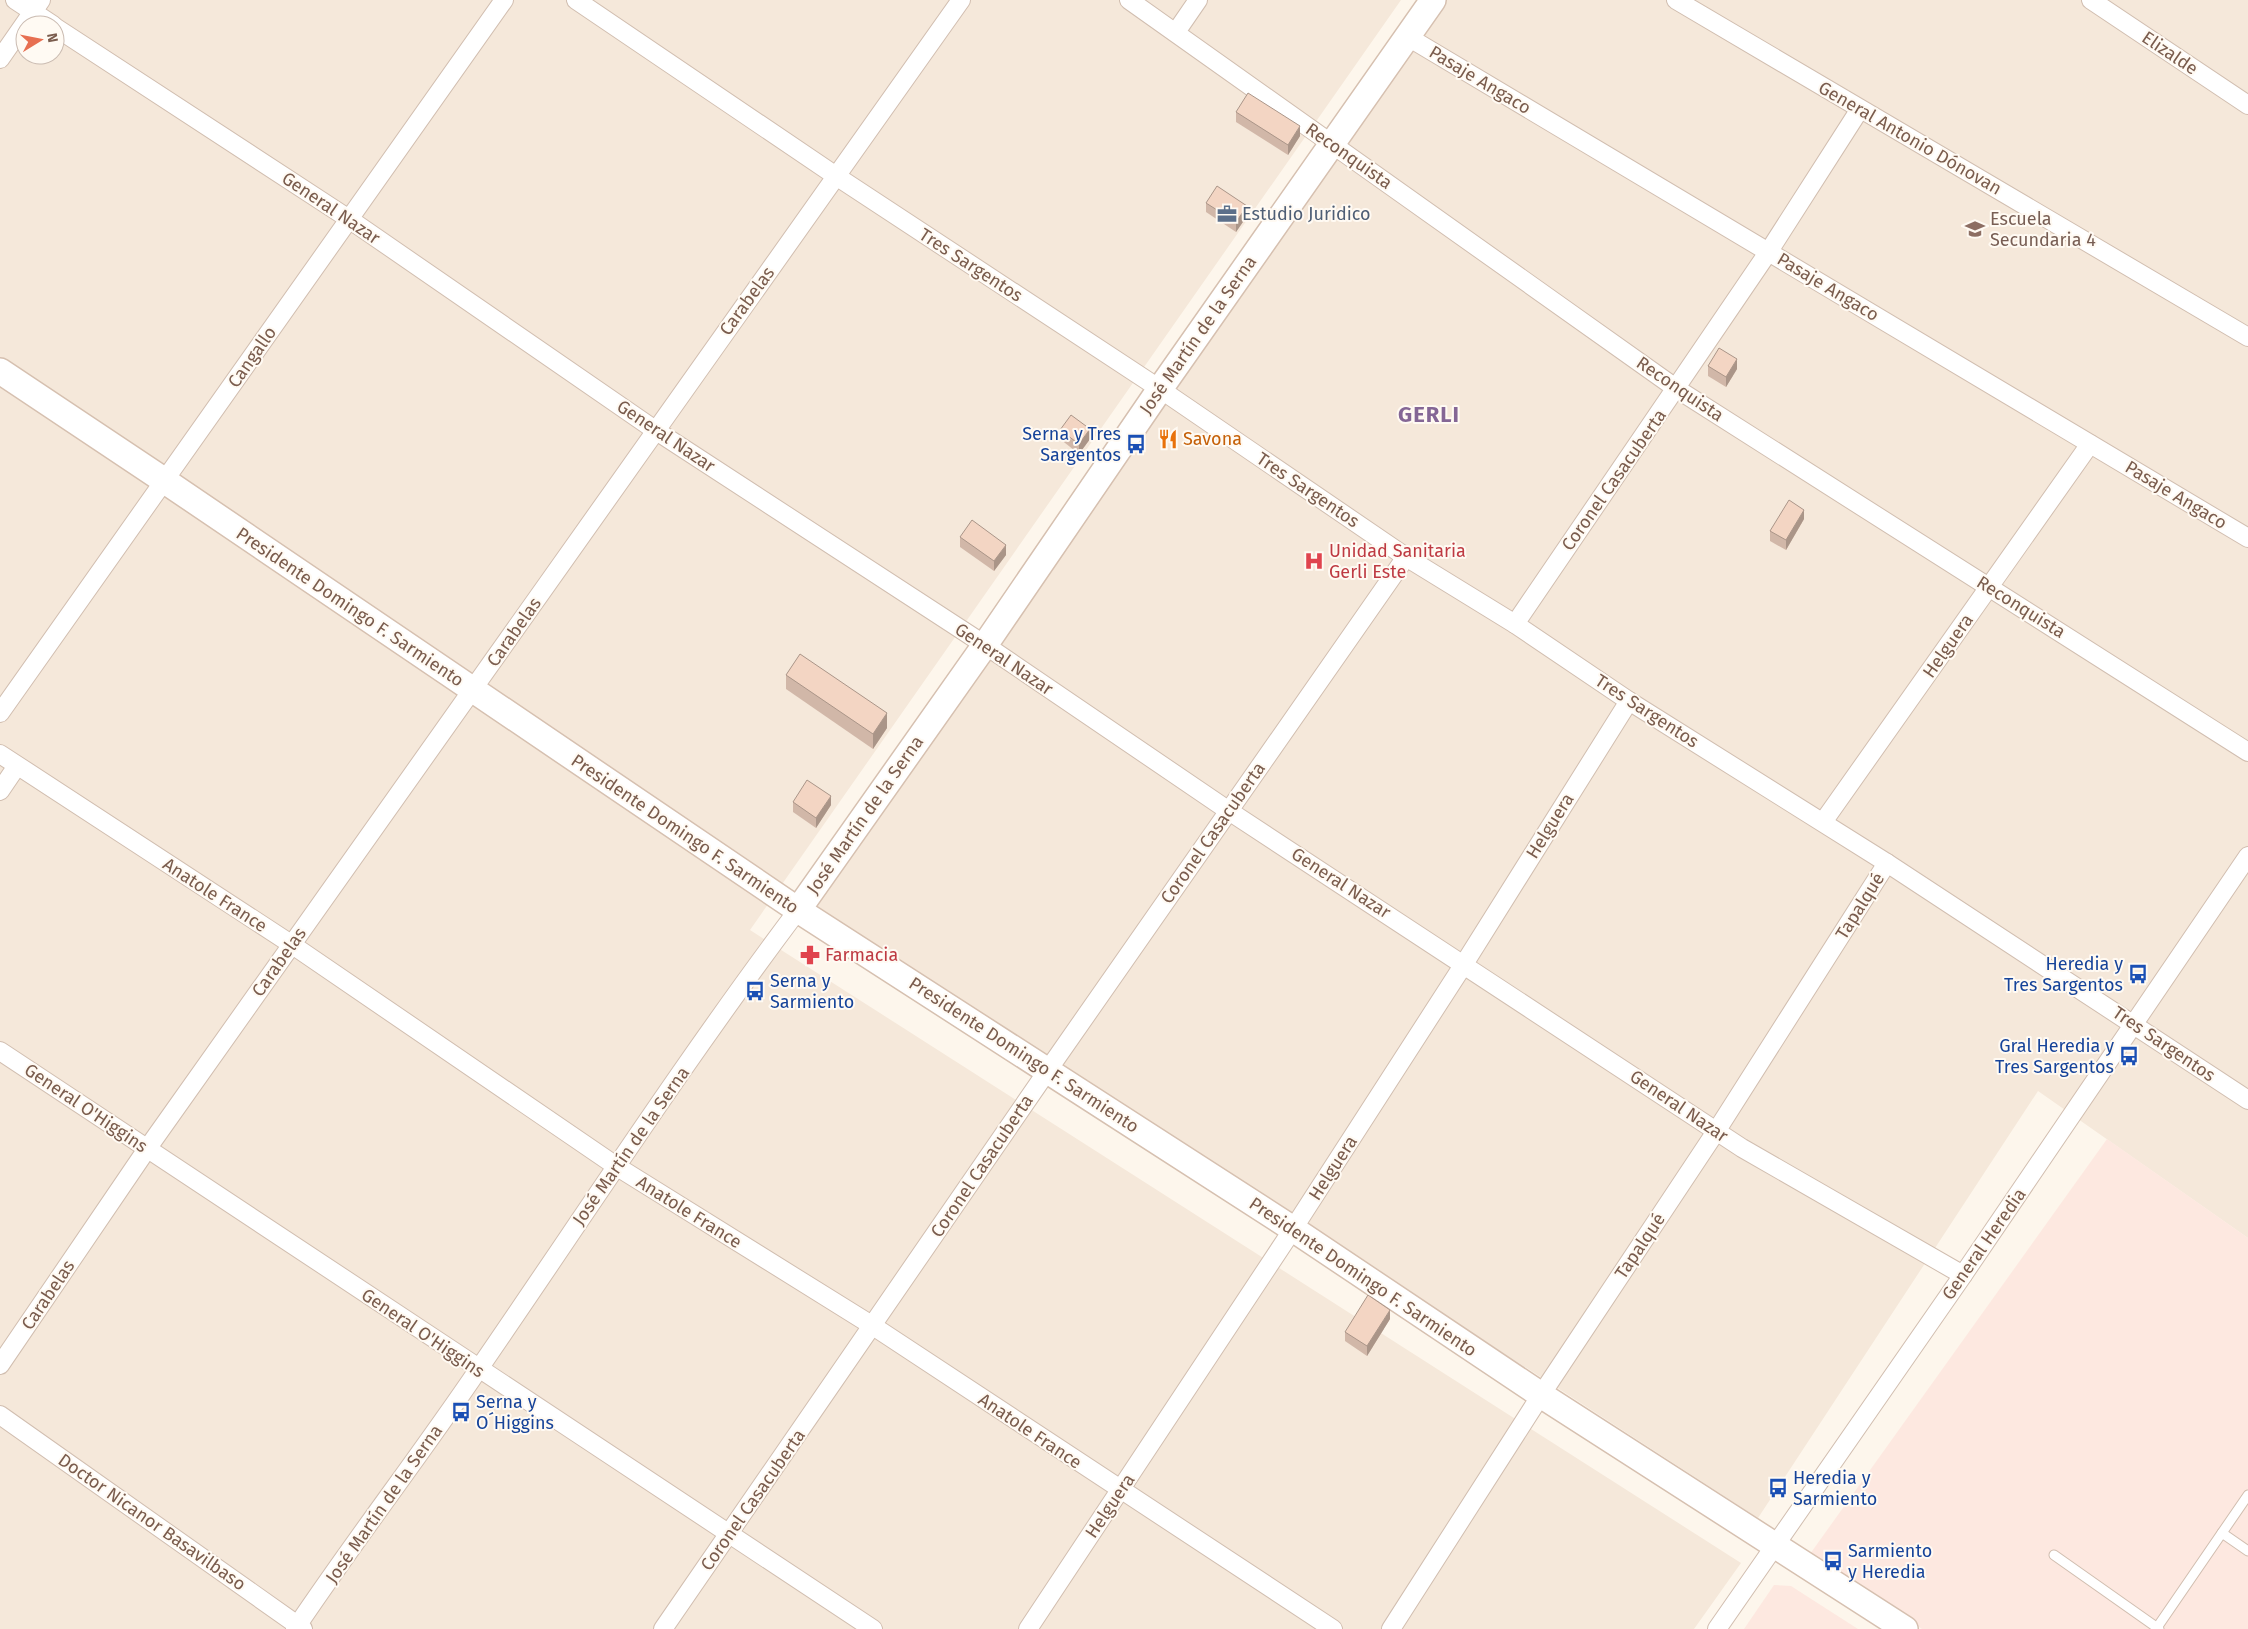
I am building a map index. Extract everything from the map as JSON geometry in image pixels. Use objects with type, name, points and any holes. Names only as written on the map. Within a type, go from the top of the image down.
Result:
[{"type":"street","name":"General Nazar","points":[[15,0],[37,6]]},
{"type":"street","name":"Cangallo","points":[[0,713],[504,0]]},
{"type":"street","name":"Tres Sargentos","points":[[576,0],[836,176],[1160,389],[1406,557],[1515,624],[1629,700],[1888,862],[2248,1100]]},
{"type":"street","name":"Carabelas","points":[[0,1365],[147,1149],[291,944],[473,691],[655,430],[961,0]]},
{"type":"street","name":"Reconquista","points":[[1129,0],[1677,389],[2248,752]]},
{"type":"street","points":[[1176,32],[1198,0]]},
{"type":"street","name":"José Martín de la Serna","points":[[298,1628],[479,1370],[616,1166],[743,983],[798,910],[985,645],[1160,389],[1433,0]]},
{"type":"street","name":"General Antonio Dónovan","points":[[1676,0],[2248,337]]},
{"type":"street","name":"Elizalde","points":[[2091,0],[2248,105]]},
{"type":"street","points":[[0,59],[37,6]]},
{"type":"street","name":"General Nazar","points":[[65,33],[349,219],[655,430],[985,645],[1229,810],[1742,1148],[1963,1274]]},
{"type":"street","name":"Pasaje Angaco","points":[[1408,37],[2248,538]]},
{"type":"street","name":"Coronel Casacuberta","points":[[1515,624],[1677,389],[1860,110]]},
{"type":"street","name":"Presidente Domingo F. Sarmiento","points":[[0,372],[165,481],[798,910],[1293,1230],[1541,1396],[1905,1629]]},
{"type":"street","name":"Helguera","points":[[1823,822],[2090,444]]},
{"type":"street","name":"Coronel Casacuberta","points":[[663,1629],[1048,1070],[1406,557]]},
{"type":"street","name":"Helguera","points":[[1028,1629],[1293,1230],[1464,964],[1629,700]]},
{"type":"street","name":"Anatole France","points":[[0,754],[291,944],[616,1166],[873,1326],[1333,1629]]},
{"type":"street","points":[[0,791],[16,766]]},
{"type":"street","name":"General Heredia","points":[[1717,1629],[2135,1025],[2248,856]]},
{"type":"street","name":"Tapalqué","points":[[1391,1629],[1541,1396],[1717,1130],[1888,862]]},
{"type":"street","name":"General O'Higgins","points":[[0,1051],[479,1370],[873,1629]]},
{"type":"street","name":"Doctor Nicanor Basavilbaso","points":[[0,1415],[298,1628]]},
{"type":"lane","points":[[2054,1555],[2157,1628],[2248,1495]]},
{"type":"lane","points":[[2222,1533],[2248,1551]]},
{"type":"shaded area","points":[[0,0],[1401,0],[750,930],[1741,1563],[1694,1629],[0,1629]]},
{"type":"shaded area","points":[[1443,0],[2248,0],[2248,1238],[2038,1091],[1758,1518],[809,903]]},
{"type":"shaded area","points":[[2107,1139],[2248,1238],[2248,1629],[1922,1629],[1810,1554]]},
{"type":"shaded area","points":[[1774,1585],[1791,1586],[1858,1629],[1744,1629]]},
{"type":"building","points":[[1248,93],[1300,126],[1288,145],[1236,112]]},
{"type":"building","points":[[1217,186],[1247,206],[1236,222],[1206,203]]},
{"type":"building","points":[[1719,348],[1737,359],[1726,377],[1708,366]]},
{"type":"building","points":[[1071,415],[1090,429],[1079,444],[1060,430]]},
{"type":"building","points":[[1789,500],[1804,510],[1786,540],[1770,531]]},
{"type":"building","points":[[972,520],[1006,545],[994,561],[960,537]]},
{"type":"building","points":[[800,654],[887,713],[873,734],[786,675]]},
{"type":"building","points":[[807,780],[831,796],[816,818],[793,802]]},
{"type":"building","points":[[1368,1295],[1390,1310],[1367,1346],[1345,1332]]},
{"type":"place","name":"Estudio Juridico","points":[[1227,214]]},
{"type":"place","name":"Escuela Secundaria 4","points":[[1975,229]]},
{"type":"place","name":"Savona","points":[[1168,439]]},
{"type":"place","name":"Serna y Tres Sargentos","points":[[1136,444]]},
{"type":"place","name":"Unidad Sanitaria Gerli Este","points":[[1314,561]]},
{"type":"place","name":"Farmacia","points":[[810,955]]},
{"type":"place","name":"Heredia y Tres Sargentos","points":[[2138,974]]},
{"type":"place","name":"Serna y Sarmiento","points":[[755,991]]},
{"type":"place","name":"Gral Heredia y Tres Sargentos","points":[[2129,1056]]},
{"type":"place","name":"Serna y O´Higgins","points":[[461,1412]]},
{"type":"place","name":"Heredia y Sarmiento","points":[[1778,1488]]},
{"type":"place","name":"Sarmiento y Heredia","points":[[1833,1561]]},
{"type":"district","name":"GERLI","points":[[1429,414]]}]
